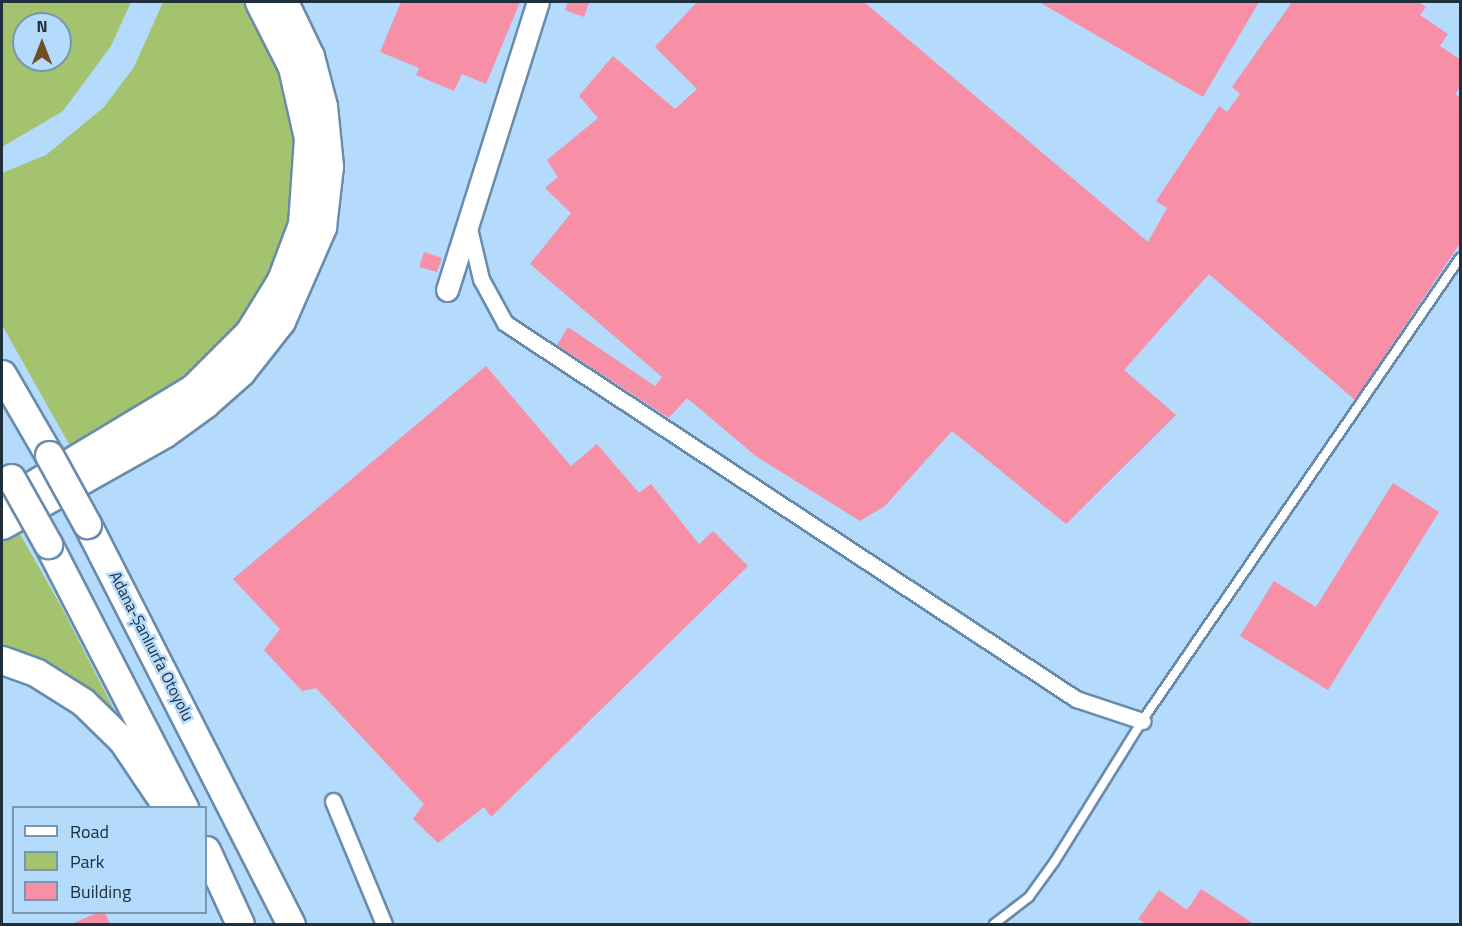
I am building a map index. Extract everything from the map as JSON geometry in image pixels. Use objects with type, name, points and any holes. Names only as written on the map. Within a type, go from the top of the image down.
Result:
[{"type":"highway","points":[[183,806],[48,544],[5,480],[148,420],[192,389],[249,332],[281,280],[302,224],[308,138],[292,67],[259,2]]},
{"type":"highway","points":[[2,525],[165,433],[206,404],[241,372],[281,321],[322,226],[329,166],[323,106],[310,56],[284,2]]},
{"type":"highway","name":"Adana-Şanlıurfa Otoyolu","points":[[2,374],[87,524],[291,924]]},
{"type":"highway","points":[[2,660],[37,673],[83,702],[122,740],[165,806]]},
{"type":"highway","points":[[207,852],[240,924]]},
{"type":"highway","points":[[207,887],[228,924]]},
{"type":"street","points":[[447,290],[538,2]]},
{"type":"street","points":[[468,224],[481,279],[505,323],[1077,699],[1142,721]]},
{"type":"street","points":[[333,801],[384,924]]},
{"type":"lane","points":[[994,924],[1029,897],[1055,861],[1142,721],[1461,258]]},
{"type":"green space","points":[[2,2],[131,2],[111,46],[63,111],[2,147]]},
{"type":"green space","points":[[163,2],[248,2],[271,37],[297,133],[290,226],[259,299],[201,369],[74,453],[2,325],[2,173],[46,155],[104,107],[134,67]]},
{"type":"green space","points":[[17,529],[61,606],[123,727],[2,653],[2,537]]},
{"type":"building","points":[[401,2],[520,2],[486,84],[462,74],[454,91],[416,75],[419,68],[380,52]]},
{"type":"building","points":[[568,2],[589,2],[584,17],[565,10]]},
{"type":"building","points":[[697,2],[864,2],[1148,242],[1167,208],[1156,201],[1219,106],[1227,112],[1240,94],[1232,87],[1292,2],[1418,2],[1426,7],[1420,15],[1448,34],[1440,46],[1461,60],[1461,86],[1455,94],[1461,98],[1461,242],[1355,400],[1209,274],[1124,370],[1176,415],[1066,524],[952,431],[885,506],[860,521],[757,457],[687,398],[669,418],[557,345],[568,327],[655,386],[662,377],[530,264],[571,213],[545,188],[558,177],[547,160],[598,118],[579,96],[613,56],[675,109],[697,89],[655,47]]},
{"type":"building","points":[[1039,2],[1259,2],[1203,97]]},
{"type":"building","points":[[424,252],[442,258],[437,272],[419,267]]},
{"type":"building","points":[[486,366],[571,466],[597,444],[639,493],[651,484],[699,544],[713,531],[748,566],[491,817],[484,807],[438,843],[413,819],[424,804],[316,688],[302,691],[264,650],[280,629],[233,579]]},
{"type":"building","points":[[1393,483],[1439,512],[1328,690],[1240,636],[1274,581],[1316,607]]},
{"type":"building","points":[[1201,889],[1254,924],[1146,924],[1138,919],[1159,890],[1187,910]]},
{"type":"building","points":[[94,914],[106,914],[110,924],[71,924]]}]
